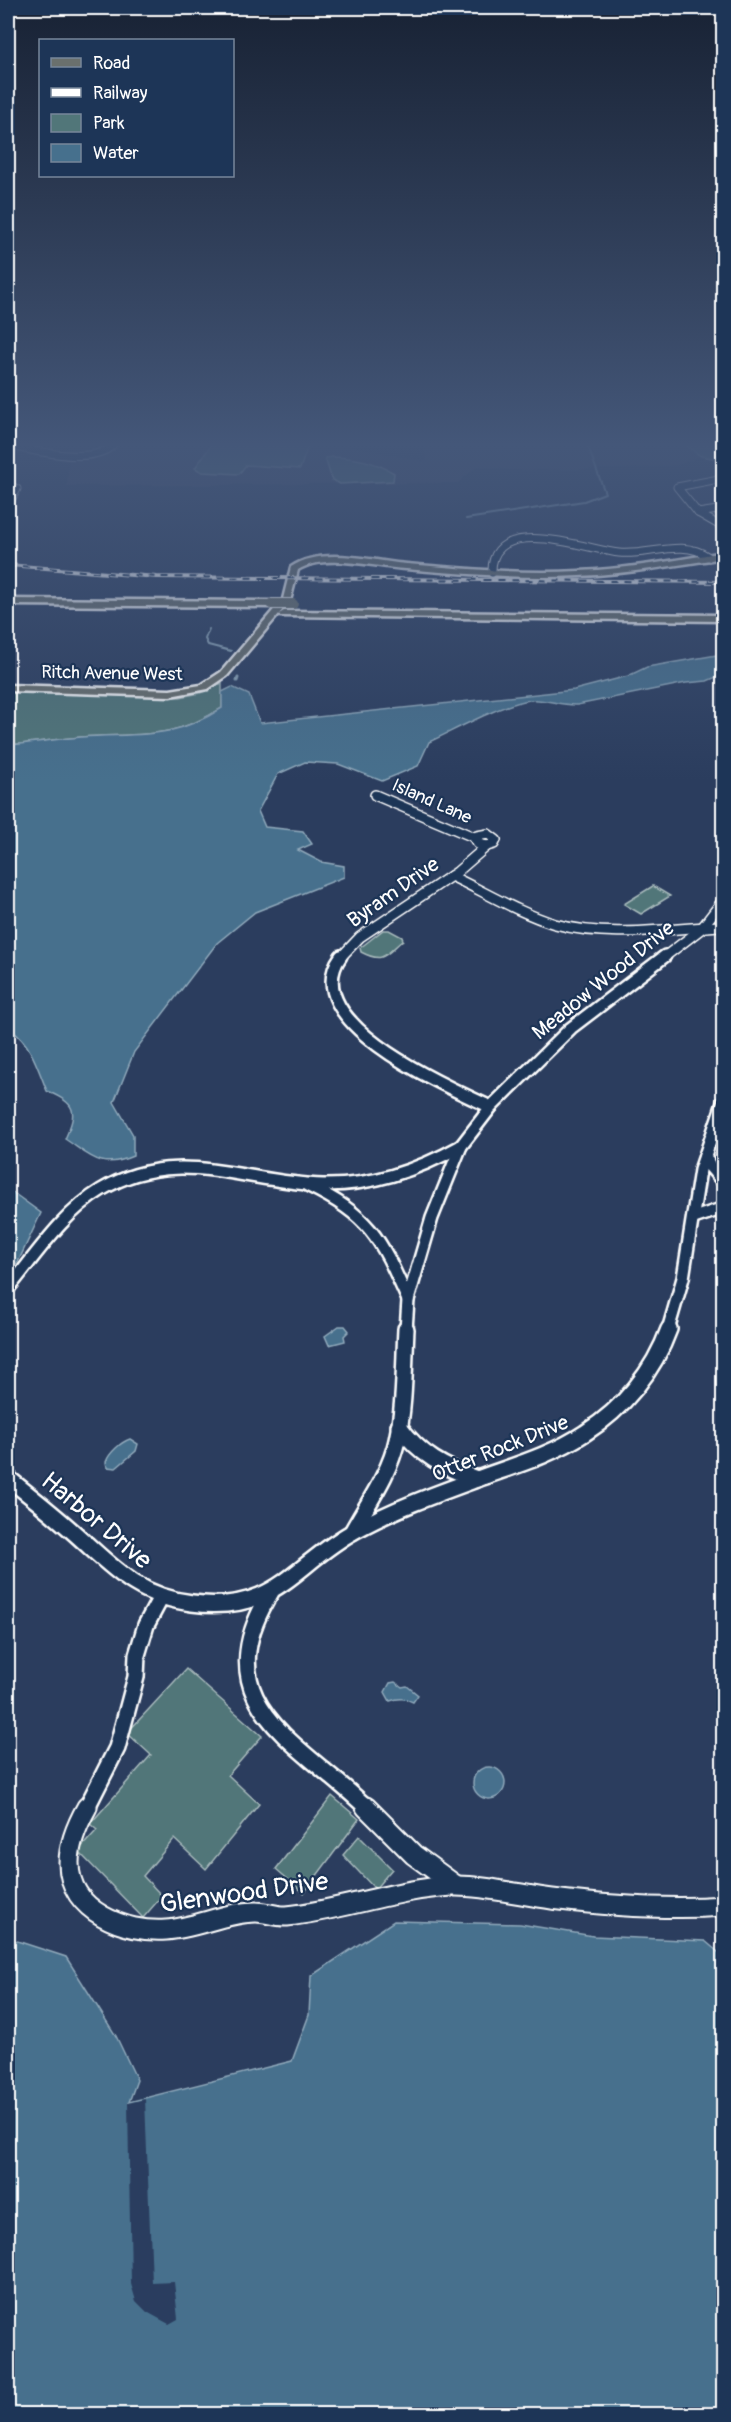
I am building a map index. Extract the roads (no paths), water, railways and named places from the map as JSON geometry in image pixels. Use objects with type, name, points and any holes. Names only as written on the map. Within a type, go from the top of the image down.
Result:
[{"type":"highway","points":[[8,602],[723,608]]},
{"type":"highway","points":[[8,612],[723,618]]},
{"type":"highway","points":[[557,616],[723,624]]},
{"type":"main road","points":[[492,573],[608,572],[723,555]]},
{"type":"main road","name":"Ritch Avenue West","points":[[8,688],[170,693],[194,690],[215,681],[224,674],[263,630],[287,599],[293,573],[317,565],[364,564],[492,573]]},
{"type":"street","points":[[492,573],[495,554]]},
{"type":"street","points":[[705,554],[709,557]]},
{"type":"street","name":"Island Lane","points":[[375,795],[476,838]]},
{"type":"street","name":"Byram Drive","points":[[476,838],[484,834],[494,837],[494,844],[486,846],[451,876],[359,938],[335,967],[331,986],[339,1006],[369,1040],[397,1059],[450,1088],[492,1107]]},
{"type":"street","points":[[451,876],[542,919],[567,927],[621,932],[723,926]]},
{"type":"street","name":"Meadow Wood Drive","points":[[352,1532],[386,1470],[397,1442],[408,1300],[432,1218],[461,1146],[492,1107],[571,1028],[704,926],[723,899]]},
{"type":"street","name":"Otter Rock Drive","points":[[352,1532],[424,1499],[561,1449],[586,1433],[632,1392],[650,1369],[663,1343],[682,1276],[694,1218],[695,1197],[708,1138],[723,1100]]},
{"type":"street","points":[[301,1183],[377,1180],[424,1167],[461,1146]]},
{"type":"street","points":[[705,1155],[723,1184]]},
{"type":"street","points":[[8,1288],[84,1202],[102,1190],[136,1175],[171,1168],[217,1167],[301,1183],[324,1193],[374,1232],[384,1247],[408,1300]]},
{"type":"street","points":[[694,1218],[723,1208]]},
{"type":"street","points":[[399,1426],[420,1453],[437,1464],[477,1479]]},
{"type":"street","name":"Harbor Drive","points":[[8,1478],[77,1535],[122,1579],[161,1597],[180,1602],[214,1605],[235,1603],[271,1592],[352,1532]]},
{"type":"street","name":"Glenwood Drive","points":[[271,1592],[253,1624],[247,1651],[248,1678],[261,1709],[276,1729],[357,1798],[409,1854],[456,1886]]},
{"type":"street","name":"Glenwood Drive","points":[[161,1597],[146,1625],[137,1655],[134,1687],[117,1748],[82,1816],[69,1863],[72,1882],[86,1904],[101,1916],[123,1926],[166,1930],[255,1912],[285,1916],[427,1888],[456,1886],[578,1902],[682,1909],[723,1906]]},
{"type":"water","points":[[723,654],[723,674],[707,681],[686,683],[577,705],[530,700],[507,706],[429,742],[418,766],[382,781],[338,764],[305,762],[278,774],[258,811],[265,827],[303,831],[312,844],[298,850],[321,862],[344,866],[344,877],[255,912],[217,943],[134,1052],[114,1102],[133,1135],[133,1156],[105,1162],[90,1156],[65,1139],[72,1121],[72,1109],[64,1100],[47,1091],[34,1058],[25,1043],[12,1031],[8,1034],[8,745],[170,731],[204,719],[222,708],[222,692],[232,687],[249,695],[260,723],[574,690],[628,676],[647,667]]},
{"type":"water","points":[[8,1189],[41,1213],[18,1262],[8,1272]]},
{"type":"water","points":[[339,1326],[345,1326],[349,1331],[344,1336],[345,1341],[329,1345],[325,1336]]},
{"type":"water","points":[[130,1439],[138,1444],[136,1451],[116,1468],[107,1467],[106,1462],[113,1452]]},
{"type":"water","points":[[395,1682],[402,1687],[407,1686],[418,1695],[413,1702],[402,1699],[390,1701],[385,1692],[390,1683]]},
{"type":"water","points":[[489,1767],[500,1772],[505,1783],[500,1794],[489,1799],[478,1794],[473,1783],[478,1772]]},
{"type":"water","points":[[394,1921],[520,1924],[593,1936],[705,1941],[724,1957],[723,2414],[8,2414],[8,1938],[66,1957],[116,2036],[137,2080],[129,2102],[292,2061],[309,2015],[311,1976]]},
{"type":"waterway","points":[[209,629],[205,639],[208,645],[231,651]]},
{"type":"railway","points":[[8,565],[157,577],[724,582]]}]
